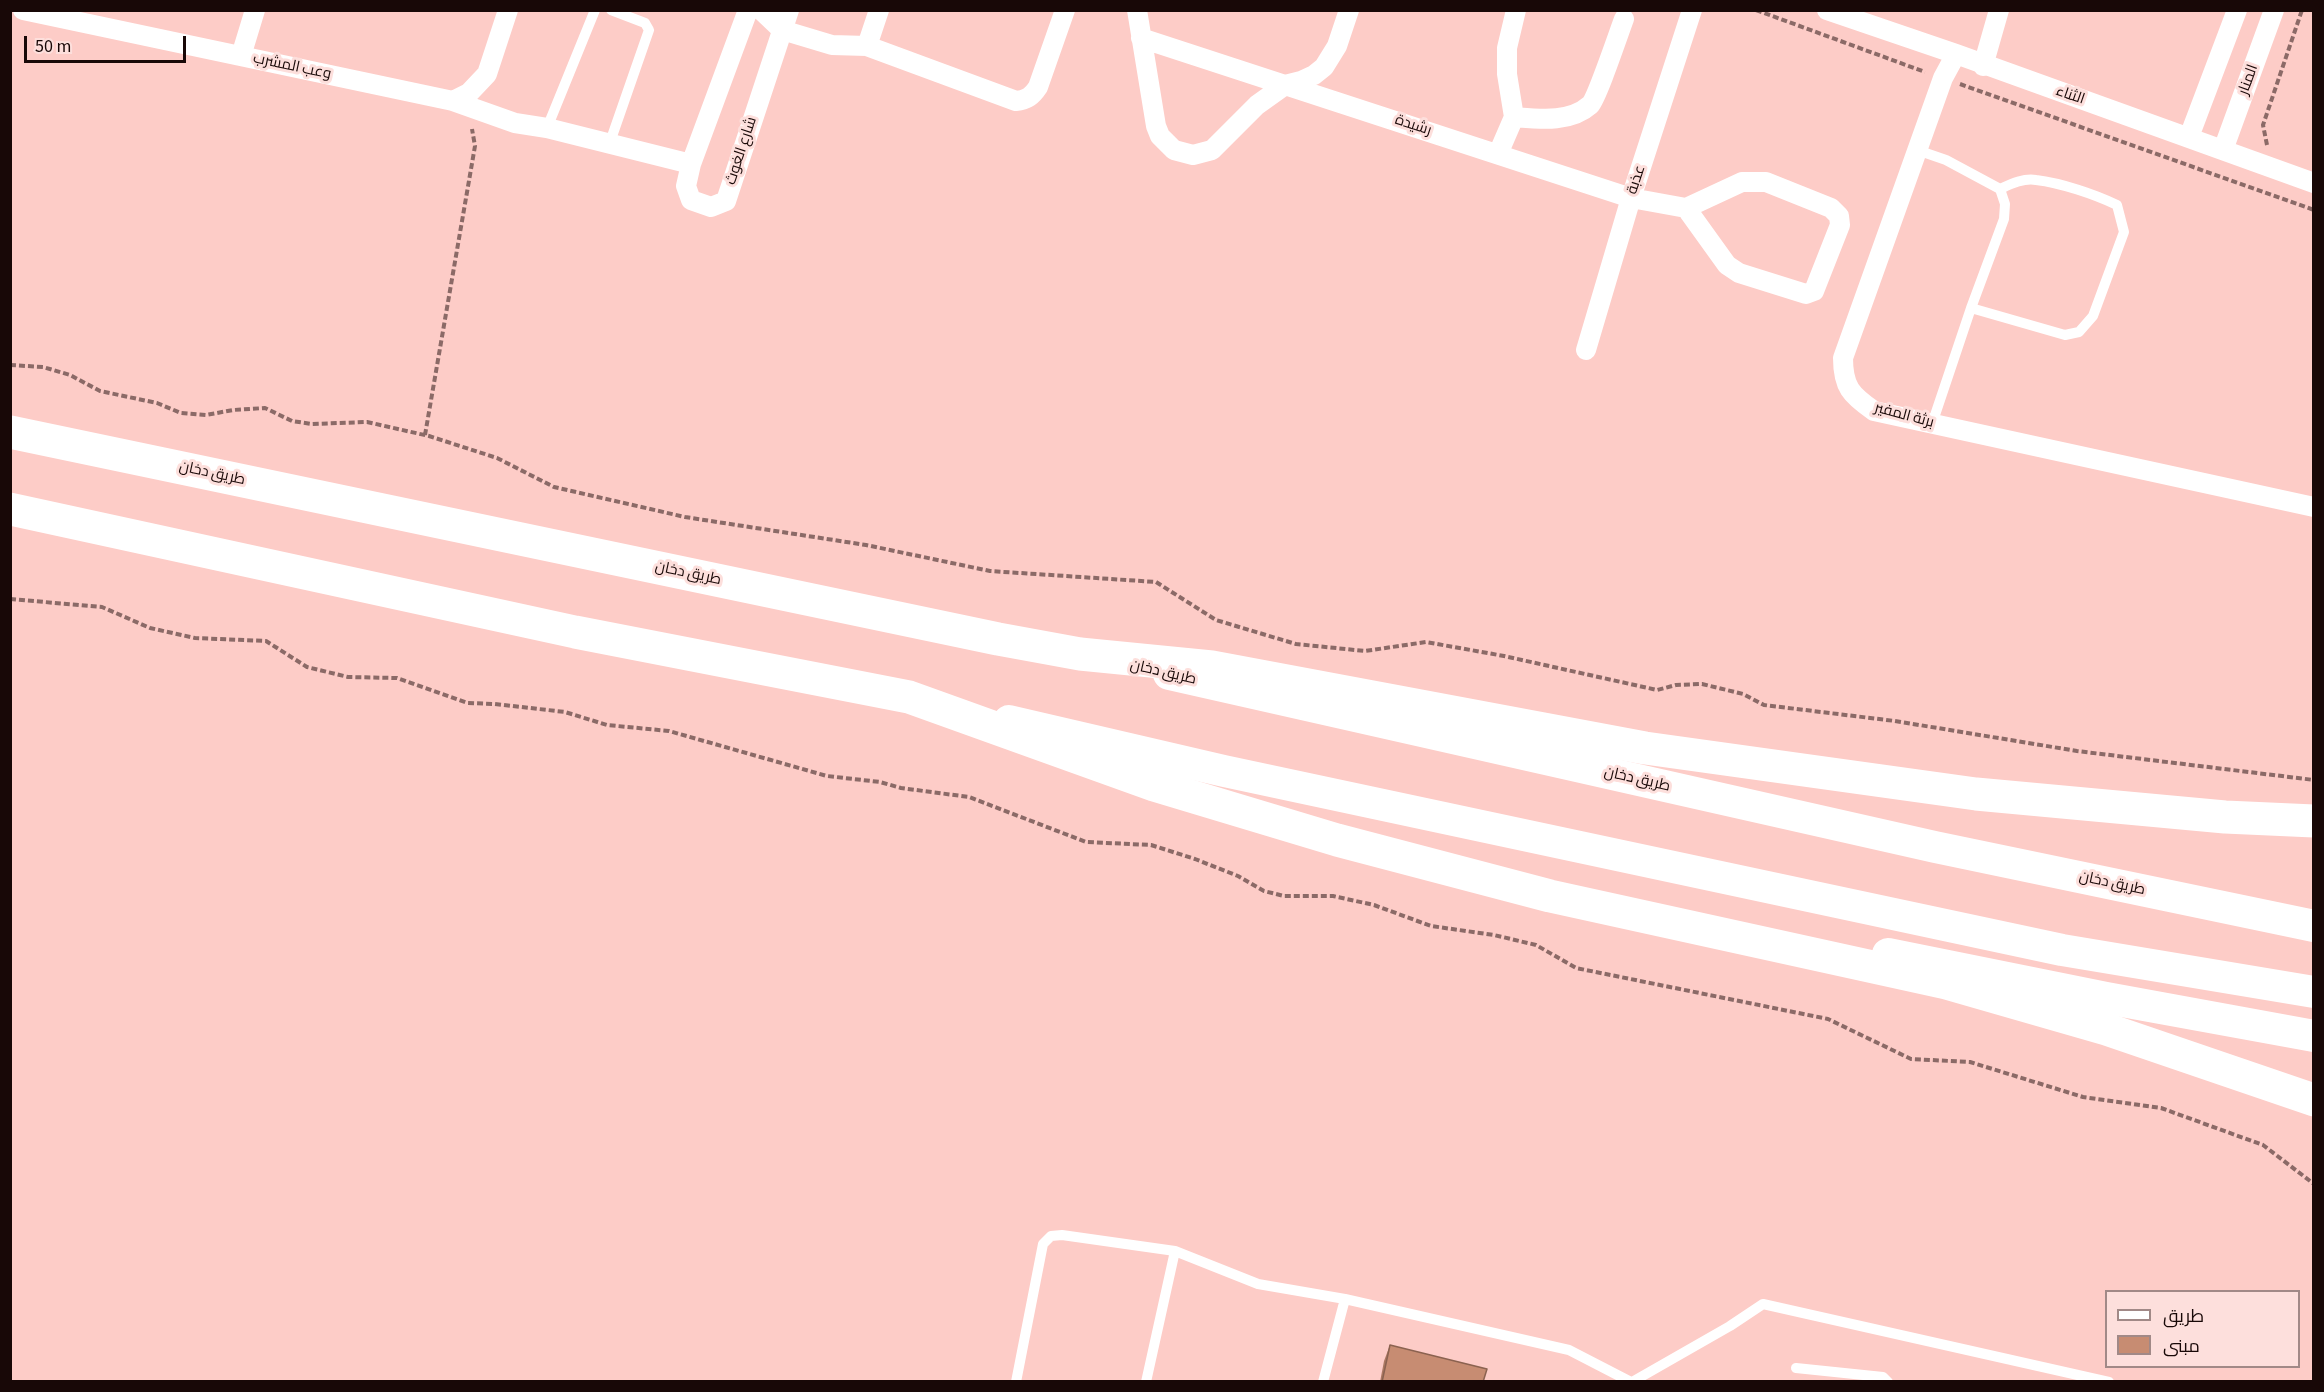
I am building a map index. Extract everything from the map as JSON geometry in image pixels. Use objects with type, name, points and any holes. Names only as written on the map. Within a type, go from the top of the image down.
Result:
[{"type":"highway","name":"طريق دخان","points":[[10,432],[1080,654]]},
{"type":"highway","points":[[10,509],[575,632],[909,697],[1155,785],[1337,840],[1550,896],[1946,983],[2106,1029],[2313,1100]]},
{"type":"highway","points":[[1080,654],[1212,667],[1645,748],[1976,794],[2225,817],[2313,821]]},
{"type":"main road","name":"طريق دخان","points":[[1080,654],[1935,847],[2313,926]]},
{"type":"main road","points":[[909,697],[1224,771],[2062,950],[2313,992]]},
{"type":"main road","points":[[1709,931],[1780,933],[2106,998],[2313,1035]]},
{"type":"street","name":"وعب المشرب","points":[[23,10],[453,102],[515,123],[547,128],[690,164]]},
{"type":"street","points":[[241,56],[255,10]]},
{"type":"street","points":[[453,102],[469,93],[487,74],[508,10]]},
{"type":"street","name":"شارع الغوث","points":[[748,10],[690,164],[686,186],[692,200],[711,207],[726,201],[789,10]]},
{"type":"street","points":[[761,10],[782,30],[832,45],[867,46],[1016,101],[1032,96],[1038,87],[1065,10]]},
{"type":"street","points":[[867,46],[879,10]]},
{"type":"street","points":[[1137,10],[1156,126],[1166,144],[1183,154],[1203,154],[1212,150],[1257,105],[1285,85],[1301,81],[1324,67],[1337,46],[1349,10]]},
{"type":"street","points":[[1498,154],[1514,117],[1507,74],[1507,48],[1516,10]]},
{"type":"street","name":"عذبة","points":[[1586,350],[1631,198],[1692,10]]},
{"type":"street","name":"الثناء","points":[[1827,10],[1956,54],[1983,66],[2189,137],[2313,183]]},
{"type":"street","points":[[1983,66],[1999,10]]},
{"type":"street","points":[[2189,137],[2237,10]]},
{"type":"street","name":"المنار","points":[[2223,150],[2274,10]]},
{"type":"street","points":[[1514,117],[1546,120],[1576,114],[1592,104],[1624,18]]},
{"type":"street","name":"رشيدة","points":[[1141,38],[1631,198],[1686,208]]},
{"type":"street","name":"برثة المفير","points":[[1956,54],[1943,78],[1843,358],[1843,375],[1849,390],[1874,411],[2313,507]]},
{"type":"street","points":[[1742,182],[1766,182],[1831,208],[1839,216],[1840,225],[1814,291],[1806,294],[1739,273],[1726,265],[1686,208],[1742,182]]},
{"type":"lane","points":[[547,128],[595,10]]},
{"type":"lane","points":[[609,145],[649,30],[645,22],[611,10]]},
{"type":"lane","points":[[1917,150],[1946,160],[2000,189],[2005,204],[2004,219],[1932,424]]},
{"type":"lane","points":[[1971,308],[2064,335],[2079,332],[2093,316],[2124,232],[2116,205],[2097,196],[2035,180],[2018,181],[2000,189]]},
{"type":"lane","points":[[1016,1382],[1043,1244],[1051,1236],[1062,1235],[1175,1251],[1258,1284],[1345,1299],[1569,1350],[1632,1382],[1730,1326],[1763,1304],[2109,1382]]},
{"type":"lane","points":[[1146,1382],[1175,1251]]},
{"type":"lane","points":[[1323,1382],[1345,1299]]},
{"type":"lane","points":[[1796,1368],[1883,1377],[1888,1382]]},
{"type":"path","points":[[1756,10],[2313,210]]},
{"type":"path","points":[[2274,150],[2265,144],[2263,125],[2301,10]]},
{"type":"path","points":[[425,435],[475,146],[473,130],[453,102]]},
{"type":"path","points":[[10,365],[43,367],[70,375],[100,391],[157,403],[181,413],[206,415],[265,408],[292,421],[312,424],[367,422],[425,435],[497,458],[554,487],[685,517],[866,545],[990,571],[1156,582],[1216,620],[1296,644],[1365,651],[1426,642],[1504,656],[1657,690],[1676,685],[1702,684],[1743,694],[1764,705],[1896,721],[2077,751],[2313,780]]},
{"type":"path","points":[[10,599],[102,607],[150,628],[195,638],[266,641],[307,667],[348,677],[397,678],[468,703],[566,712],[607,724],[669,731],[827,776],[880,782],[901,788],[969,797],[1086,842],[1152,845],[1238,876],[1264,891],[1284,896],[1333,896],[1374,905],[1431,926],[1494,935],[1536,945],[1576,968],[1828,1018],[1911,1059],[1970,1062],[2083,1097],[2161,1108],[2263,1145],[2313,1184]]},
{"type":"building","points":[[1390,1345],[1487,1369],[1483,1382],[1382,1382]]}]
